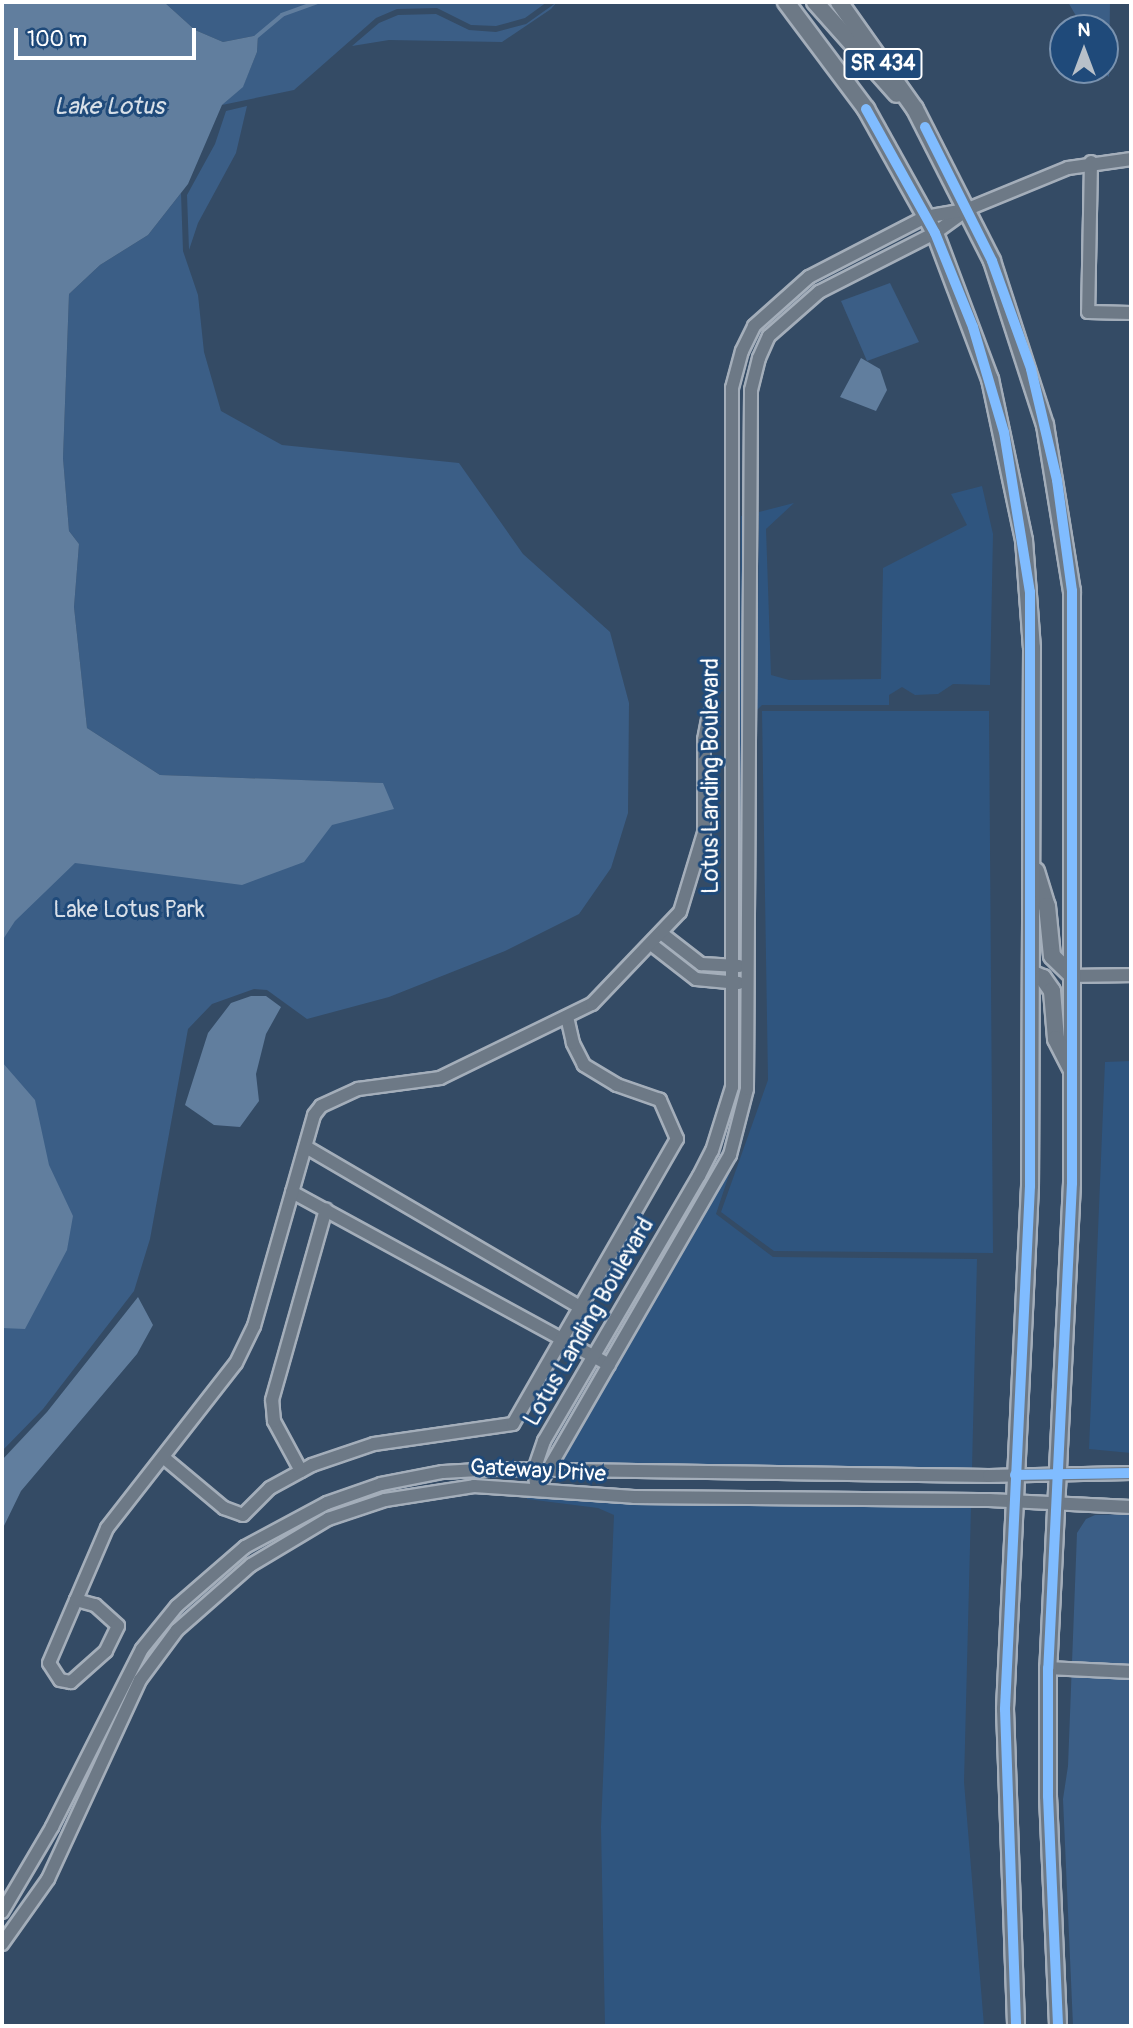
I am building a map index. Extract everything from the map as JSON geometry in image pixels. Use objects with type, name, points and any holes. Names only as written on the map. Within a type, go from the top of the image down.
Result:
[{"type":"main road","name":"SR 434","points":[[786,2],[866,110],[936,233],[990,379],[1022,526],[1032,648],[1028,1272],[1015,1475],[1005,1709],[1016,2026]]},
{"type":"main road","points":[[816,2],[886,85],[915,109]]},
{"type":"main road","name":"SR 434","points":[[839,2],[915,109],[992,261],[1031,369],[1066,536],[1075,649],[1070,1272],[1048,1668],[1048,1796],[1058,2026]]},
{"type":"main road","points":[[1032,859],[1047,906],[1052,956],[1073,976]]},
{"type":"main road","points":[[1031,974],[1043,978],[1052,991],[1056,1039],[1073,1072]]},
{"type":"street","points":[[968,209],[1039,178],[1091,162],[1131,159]]},
{"type":"street","points":[[1091,162],[1088,312],[1131,313]]},
{"type":"street","name":"Lotus Landing Boulevard","points":[[537,1489],[534,1470],[544,1441],[712,1151],[732,1087],[732,388],[742,351],[754,326],[809,277],[925,217],[968,209]]},
{"type":"street","name":"Lotus Landing Boulevard","points":[[537,1489],[551,1470],[730,1155],[747,1089],[750,984],[751,390],[759,358],[769,336],[819,292],[936,233],[968,209]]},
{"type":"street","points":[[76,1600],[95,1605],[118,1626],[106,1651],[71,1682],[60,1680],[49,1663],[76,1600],[107,1528],[220,1387],[254,1326],[314,1115],[337,1096],[440,1078],[592,1004],[680,912],[704,833],[704,740],[709,714]]},
{"type":"street","points":[[661,933],[701,964],[750,967]]},
{"type":"street","points":[[651,944],[696,979],[750,984]]},
{"type":"street","points":[[696,979],[701,964]]},
{"type":"street","points":[[1073,976],[1131,975]]},
{"type":"street","points":[[163,1457],[224,1508],[243,1515],[270,1488],[301,1471],[374,1444],[513,1423],[564,1342],[677,1139],[660,1100],[596,1075],[584,1065],[573,1043],[567,1017]]},
{"type":"street","points":[[306,1147],[583,1309]]},
{"type":"street","points":[[292,1192],[609,1365]]},
{"type":"street","points":[[301,1471],[274,1421],[272,1400],[326,1209]]},
{"type":"street","name":"Gateway Drive","points":[[2,1912],[46,1839],[142,1648],[177,1606],[245,1547],[327,1503],[381,1484],[443,1472],[551,1470],[1015,1475],[1131,1473]]},
{"type":"street","points":[[758,1474],[758,1498]]},
{"type":"street","name":"Gateway Drive","points":[[2,1944],[48,1879],[140,1680],[177,1630],[213,1595],[287,1541],[328,1519],[385,1500],[474,1486],[589,1495],[1014,1501],[1131,1507]]},
{"type":"street","points":[[1048,1668],[1131,1672]]},
{"type":"shaded area","points":[[982,486],[993,534],[990,685],[953,684],[938,694],[915,695],[902,687],[889,695],[889,705],[762,705],[757,710],[759,512],[794,503],[766,529],[771,675],[789,680],[881,679],[883,568],[967,525],[951,494]]},
{"type":"shaded area","points":[[747,515],[744,959],[738,959],[741,516]]},
{"type":"shaded area","points":[[762,711],[989,711],[993,1253],[774,1251],[721,1212],[768,1080]]},
{"type":"shaded area","points":[[1131,1061],[1131,1453],[1089,1449],[1105,1062]]},
{"type":"shaded area","points":[[734,1160],[716,1214],[773,1257],[977,1259],[972,1469],[561,1463]]},
{"type":"shaded area","points":[[527,1495],[640,1504],[971,1507],[964,1782],[984,2026],[605,2026],[601,1827],[614,1515],[598,1508],[527,1499]]},
{"type":"green space","points":[[164,2],[547,2],[525,18],[496,26],[471,25],[437,8],[397,9],[376,18],[294,90],[222,105],[243,86],[257,52],[258,35],[223,42],[195,30]]},
{"type":"green space","points":[[557,2],[551,9],[502,42],[389,40],[352,46],[379,23],[398,15],[436,14],[469,30],[496,32],[526,24]]},
{"type":"green space","points":[[1068,2],[1110,2],[1110,14],[1075,14]]},
{"type":"green space","points":[[247,106],[236,153],[198,223],[189,250],[187,195],[215,144],[226,111]]},
{"type":"green space","name":"Lake Lotus Park","points":[[181,193],[183,251],[198,295],[204,352],[221,411],[282,445],[459,463],[523,554],[610,632],[629,703],[628,813],[611,868],[579,914],[505,951],[389,997],[307,1019],[267,990],[254,989],[212,1004],[188,1029],[150,1239],[134,1291],[43,1409],[2,1451],[2,783],[382,783],[160,775],[87,728],[74,607],[79,544],[69,531],[63,458],[69,294],[100,265],[148,235]]},
{"type":"green space","points":[[890,283],[919,342],[867,361],[841,301]]},
{"type":"green space","points":[[1131,1514],[1131,2026],[1073,2026],[1063,1799],[1068,1766],[1077,1533],[1086,1519],[1095,1515]]},
{"type":"water","name":"Lake Lotus","points":[[2,2],[164,2],[195,30],[223,42],[258,35],[257,52],[243,87],[222,105],[188,184],[148,235],[100,265],[69,294],[63,458],[69,531],[79,544],[74,607],[87,728],[160,775],[383,783],[394,809],[332,825],[304,862],[242,885],[75,863],[15,921],[2,941]]},
{"type":"water","points":[[861,358],[880,369],[887,390],[876,411],[840,397]]},
{"type":"water","points":[[251,996],[266,996],[281,1007],[266,1034],[256,1074],[259,1101],[240,1127],[214,1125],[185,1105],[208,1033],[231,1003]]},
{"type":"water","points":[[2,1062],[35,1100],[49,1165],[73,1216],[67,1250],[25,1329],[2,1328]]},
{"type":"water","points":[[138,1297],[153,1325],[137,1354],[21,1491],[2,1530],[2,1460],[47,1412]]},
{"type":"waterway","points":[[255,38],[282,15],[318,2]]},
{"type":"cycle path","points":[[866,109],[935,233],[973,327],[1004,432],[1030,592],[1030,1186],[1005,1709],[1016,2026]]},
{"type":"cycle path","points":[[925,127],[992,261],[1031,369],[1057,480],[1072,591],[1072,1183],[1048,1668],[1048,1796],[1058,2026]]},
{"type":"cycle path","points":[[1015,1475],[1131,1473]]}]
